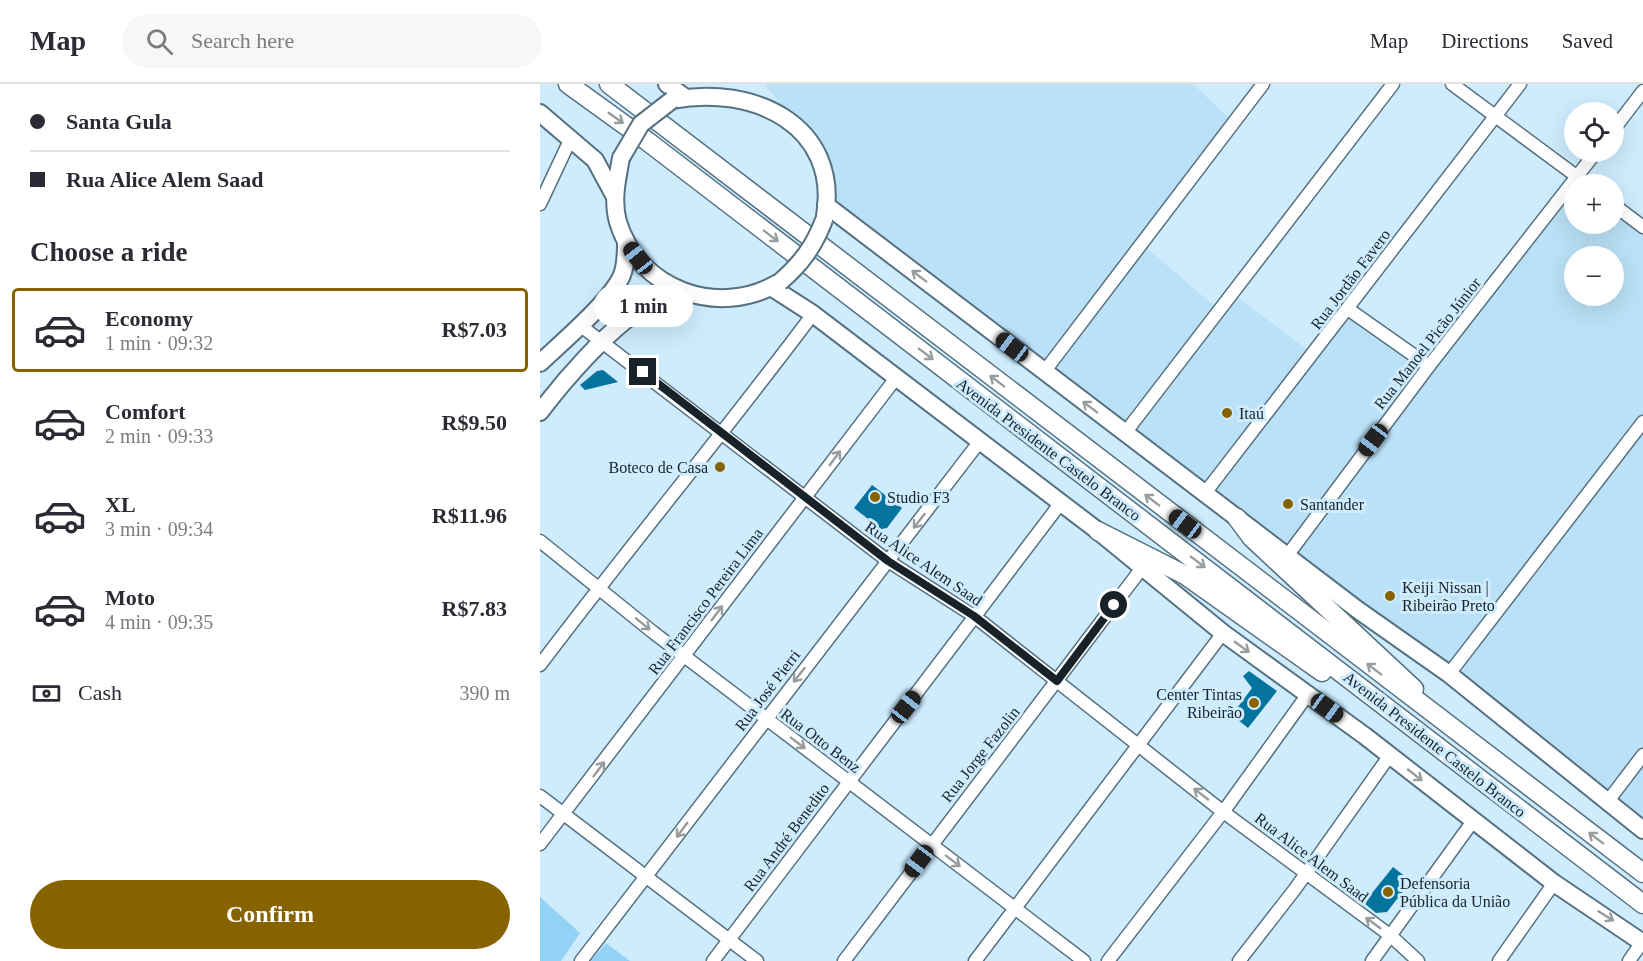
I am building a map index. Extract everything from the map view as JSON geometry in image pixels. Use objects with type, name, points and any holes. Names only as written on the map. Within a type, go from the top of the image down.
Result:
[{"type":"main road","name":"Avenida Presidente Castelo Branco","points":[[568,84],[656,148],[1643,904]]},
{"type":"main road","name":"Avenida Presidente Castelo Branco","points":[[609,84],[1643,873]]},
{"type":"main road","points":[[710,89],[739,90],[770,100],[788,112],[815,145],[825,174],[825,212],[814,244],[805,258],[776,285],[743,298],[713,300],[684,293],[650,273],[626,243],[618,220],[615,197],[621,158],[641,124],[674,93],[710,89]]},
{"type":"main road","points":[[540,113],[595,160],[615,197]]},
{"type":"main road","points":[[825,212],[1449,674],[1643,830]]},
{"type":"main road","points":[[540,363],[581,326],[622,276],[626,243]]},
{"type":"main road","points":[[776,285],[1098,531],[1223,633],[1390,755],[1554,883],[1643,943]]},
{"type":"main road","points":[[540,412],[560,387],[603,342],[640,310],[684,293]]},
{"type":"main road","points":[[1237,518],[1252,538],[1396,670],[1448,726]]},
{"type":"main road","points":[[1098,531],[1185,575],[1354,696],[1455,759]]},
{"type":"main road","points":[[1602,872],[1643,918]]},
{"type":"street","points":[[1044,372],[1263,84]]},
{"type":"street","points":[[1125,433],[1393,84]]},
{"type":"street","points":[[1452,84],[1573,174]]},
{"type":"street","name":"Rua Jordão Favero","points":[[1205,493],[1520,84]]},
{"type":"street","points":[[1624,116],[1643,91]]},
{"type":"street","points":[[540,204],[571,138]]},
{"type":"street","name":"Rua Manoel Picão Júnior","points":[[1579,174],[1588,162]]},
{"type":"street","name":"Rua Manoel Picão Júnior","points":[[1287,556],[1429,366],[1564,194]]},
{"type":"street","points":[[1624,213],[1643,227]]},
{"type":"street","points":[[1348,309],[1429,366]]},
{"type":"street","points":[[540,665],[597,588],[722,435],[813,314]]},
{"type":"street","name":"Rua Alice Alem Saad","points":[[581,326],[888,561],[974,616],[1222,810],[1391,936],[1418,961]]},
{"type":"street","name":"Rua Francisco Pereira Lima","points":[[540,844],[896,378]]},
{"type":"street","points":[[1449,674],[1643,422]]},
{"type":"street","name":"Rua José Pierri","points":[[581,961],[980,441]]},
{"type":"street","name":"Rua André Benedito","points":[[713,961],[1060,504]]},
{"type":"street","name":"Rua Otto Benz","points":[[540,541],[684,656],[1084,961]]},
{"type":"street","name":"Rua Jorge Fazolin","points":[[844,961],[1142,568]]},
{"type":"street","points":[[975,961],[1223,633]]},
{"type":"street","points":[[1108,961],[1308,694]]},
{"type":"street","points":[[1239,961],[1307,873],[1390,755]]},
{"type":"street","points":[[1608,801],[1643,755]]},
{"type":"street","points":[[540,796],[645,879],[757,961]]},
{"type":"street","points":[[1372,961],[1473,821]]},
{"type":"street","points":[[1499,961],[1554,883]]},
{"type":"street","points":[[1629,961],[1643,943]]},
{"type":"shaded area","points":[[764,84],[1193,84],[1234,123],[1142,244],[1219,310],[1232,293],[1313,354],[1348,309],[1428,366],[1564,198],[1564,234],[1624,234],[1624,213],[1643,227],[1643,828],[826,205],[810,139]]},
{"type":"shaded area","points":[[540,897],[580,933],[561,961],[540,961]]},
{"type":"shaded area","points":[[606,943],[630,961],[591,961]]},
{"type":"building","points":[[603,370],[618,382],[585,390],[580,385],[597,371]]},
{"type":"building","name":"Studio F3","points":[[872,485],[902,508],[887,528],[881,529],[854,508]]},
{"type":"building","name":"Center Tintas Ribeirão","points":[[1249,671],[1277,691],[1248,728],[1232,715],[1252,688],[1243,676]]},
{"type":"building","name":"Defensoria Pública da União","points":[[1393,867],[1411,881],[1387,912],[1376,913],[1364,903]]},
{"type":"place","name":"Itaú","points":[[1227,413]]},
{"type":"place","name":"Boteco de Casa","points":[[720,467]]},
{"type":"place","name":"Studio F3","points":[[875,497]]},
{"type":"place","name":"Santander","points":[[1288,504]]},
{"type":"place","name":"Keiji Nissan | Ribeirão Preto","points":[[1390,596]]},
{"type":"place","name":"Center Tintas Ribeirão","points":[[1254,703]]},
{"type":"place","name":"Defensoria Pública da União","points":[[1388,892]]},
{"type":"route","points":[[643,372],[888,561],[974,616],[1057,681],[1114,605]]}]
